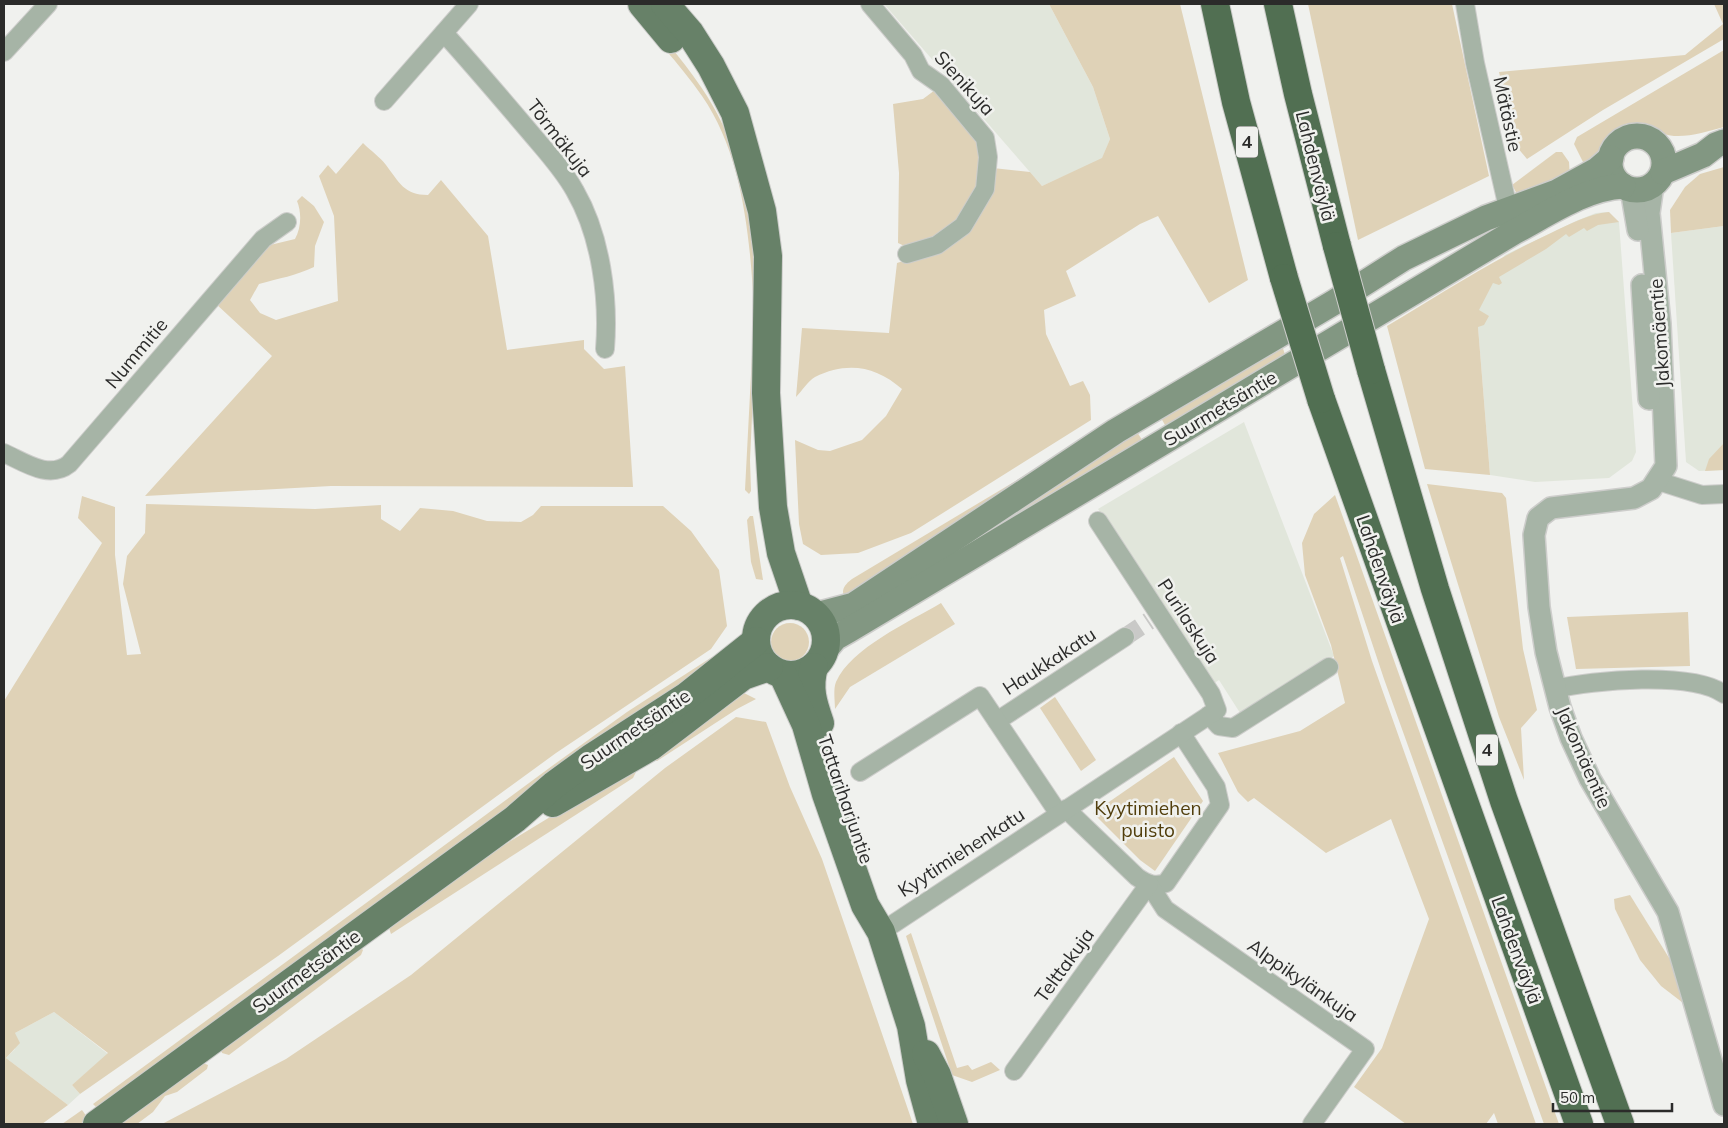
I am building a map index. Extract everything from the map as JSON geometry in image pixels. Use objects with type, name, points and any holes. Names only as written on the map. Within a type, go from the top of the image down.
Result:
[{"type":"highway","name":"Lahdenväylä","points":[[1215,4],[1236,102],[1284,278],[1321,399],[1579,1124]]},
{"type":"highway","name":"Lahdenväylä","points":[[1278,4],[1298,94],[1337,246],[1435,589],[1504,801],[1620,1124]]},
{"type":"main road","points":[[642,4],[699,72],[743,145]]},
{"type":"main road","points":[[665,4],[690,33],[711,66],[735,113],[762,211],[768,256],[766,394],[773,507],[781,554],[807,611],[824,627],[826,638],[820,658],[804,673],[776,671],[761,659],[756,641],[762,620],[770,612],[786,606],[807,611]]},
{"type":"main road","points":[[1631,136],[1642,136],[1656,143],[1675,145],[1698,142],[1720,144],[1658,178],[1643,189],[1625,187],[1613,174],[1611,158],[1618,144],[1631,136]]},
{"type":"main road","points":[[1656,143],[1664,156],[1658,178]]},
{"type":"main road","name":"Suurmetsäntie","points":[[820,658],[835,638],[1557,192],[1597,170],[1611,158]]},
{"type":"main road","name":"Suurmetsäntie","points":[[807,611],[842,610],[854,605],[1116,431],[1333,303],[1404,258],[1460,229],[1511,221],[1608,187],[1625,187]]},
{"type":"main road","points":[[766,394],[756,439],[756,473],[770,583],[770,612]]},
{"type":"main road","name":"Suurmetsäntie","points":[[97,1124],[515,819],[583,763],[687,696],[756,641]]},
{"type":"main road","name":"Tattariharjuntie","points":[[820,658],[810,679],[811,696],[880,900],[881,932]]},
{"type":"main road","name":"Suurmetsäntie","points":[[515,819],[562,799],[650,747],[743,676],[776,671]]},
{"type":"main road","name":"Tattariharjuntie","points":[[776,671],[806,725],[826,794],[866,905],[881,932],[911,1026],[920,1080],[932,1124]]},
{"type":"main road","name":"Tattariharjuntie","points":[[911,1026],[937,1075],[954,1124]]},
{"type":"street","points":[[4,52],[48,4]]},
{"type":"street","points":[[384,101],[469,4]]},
{"type":"street","name":"Sienikuja","points":[[870,4],[914,55],[921,71],[941,85],[985,138],[988,157],[985,189],[963,226],[937,244],[907,254]]},
{"type":"street","name":"Mätästie","points":[[1465,4],[1511,221]]},
{"type":"street","name":"Törmäkuja","points":[[444,33],[554,161],[575,191],[588,220],[597,251],[607,324],[605,349]]},
{"type":"street","name":"Jakomäentie","points":[[1658,178],[1649,213],[1660,324],[1666,466],[1652,489],[1634,498],[1551,508],[1538,518],[1534,535],[1539,607],[1546,652],[1555,689],[1571,738],[1590,779],[1670,917],[1724,1105]]},
{"type":"street","name":"Jakomäentie","points":[[1625,187],[1632,195],[1637,220],[1652,458],[1658,481]]},
{"type":"street","name":"Nummitie","points":[[4,453],[49,472],[61,470],[69,464],[263,239],[287,222]]},
{"type":"street","points":[[1658,481],[1702,496],[1724,494]]},
{"type":"street","name":"Purilaskuja","points":[[1098,521],[1154,618],[1211,694],[1217,710],[1209,715]]},
{"type":"street","name":"Haukkakatu","points":[[860,772],[980,696],[997,721],[1125,637]]},
{"type":"street","points":[[997,721],[1062,812],[1129,871],[1149,884],[1158,886],[1170,879],[1220,805],[1216,787],[1181,733],[1209,715],[1219,726],[1233,728],[1329,667]]},
{"type":"street","points":[[1555,689],[1603,681],[1659,680],[1712,687],[1724,694]]},
{"type":"street","name":"Kyytimiehenkatu","points":[[881,932],[1181,733]]},
{"type":"street","name":"Telttakuja","points":[[1014,1071],[1149,884]]},
{"type":"street","name":"Alppikylänkuja","points":[[1149,884],[1164,909],[1365,1050],[1312,1124]]},
{"type":"shaded area","points":[[884,4],[1049,4],[1093,87],[1110,139],[1102,159],[1042,186]]},
{"type":"shaded area","points":[[1608,212],[1619,222],[1636,452],[1632,461],[1609,478],[1535,482],[1490,475],[1478,327],[1466,301],[1505,255],[1576,221],[1596,213]]},
{"type":"shaded area","points":[[1724,226],[1724,470],[1699,471],[1686,462],[1671,233]]},
{"type":"shaded area","points":[[1244,422],[1334,656],[1242,716],[1219,680],[1213,684],[1098,509]]},
{"type":"shaded area","points":[[54,1012],[108,1054],[72,1085],[80,1094],[68,1105],[6,1058],[15,1049],[15,1033]]},
{"type":"green space","points":[[626,4],[634,4],[685,65],[713,105],[732,146],[745,189],[754,233],[756,275],[754,309],[747,226],[742,198],[727,144],[716,119],[702,96]]},
{"type":"green space","points":[[1049,4],[1180,4],[1248,280],[1209,303],[1158,216],[1140,224],[1066,271],[1076,296],[1044,310],[1046,334],[1070,386],[1083,381],[1090,395],[1091,420],[911,533],[858,553],[821,555],[803,544],[799,524],[795,440],[818,450],[830,451],[862,440],[886,416],[902,389],[882,375],[861,368],[850,368],[838,369],[815,377],[796,397],[802,328],[889,333],[897,263],[940,249],[993,168],[1030,172],[1042,186],[1102,158],[1110,139],[1093,87]]},
{"type":"green space","points":[[1308,4],[1452,4],[1489,176],[1358,240]]},
{"type":"green space","points":[[1714,4],[1724,4],[1724,39],[1603,110],[1527,159],[1516,146],[1499,72],[1685,55],[1723,24]]},
{"type":"green space","points":[[1724,50],[1724,127],[1693,135],[1674,136],[1640,124],[1626,124],[1610,135],[1598,159],[1587,170],[1574,144],[1577,137]]},
{"type":"green space","points":[[935,90],[971,130],[982,160],[981,176],[977,192],[961,220],[936,241],[911,249],[898,243],[899,173],[893,104],[923,99]]},
{"type":"green space","points":[[363,143],[384,162],[403,186],[413,193],[428,195],[441,180],[488,236],[507,350],[584,340],[584,349],[604,369],[625,366],[633,487],[331,486],[145,496],[272,356],[215,303],[266,246],[295,239],[299,230],[300,220],[300,210],[297,201],[302,196],[314,206],[324,222],[315,246],[314,267],[294,275],[259,284],[250,300],[260,313],[276,320],[338,301],[334,216],[319,176],[328,165],[336,174]]},
{"type":"green space","points":[[1556,152],[1562,152],[1569,162],[1570,179],[1517,194],[1512,185]]},
{"type":"green space","points":[[1724,167],[1724,226],[1671,233],[1670,210],[1685,187],[1700,174]]},
{"type":"green space","points":[[1609,212],[1619,222],[1598,225],[1587,231],[1584,228],[1569,237],[1566,234],[1546,249],[1499,277],[1502,283],[1499,285],[1493,283],[1479,310],[1489,316],[1484,325],[1478,327],[1490,475],[1425,469],[1387,326],[1468,277],[1530,243],[1579,220]]},
{"type":"green space","points":[[1280,339],[1287,361],[1169,432],[1161,418]]},
{"type":"green space","points":[[755,351],[750,460],[751,491],[749,494],[745,490],[752,355]]},
{"type":"green space","points":[[1102,429],[845,600],[844,588],[852,579]]},
{"type":"green space","points":[[1137,432],[1146,446],[857,610]]},
{"type":"green space","points":[[1724,443],[1724,470],[1705,471],[1709,459]]},
{"type":"green space","points":[[1427,484],[1502,493],[1506,498],[1523,649],[1537,710],[1521,728],[1524,780],[1499,717]]},
{"type":"green space","points":[[1335,495],[1559,1124],[1544,1124],[1384,679],[1343,556],[1340,558],[1372,661],[1536,1124],[1498,1124],[1494,1113],[1486,1124],[1406,1124],[1354,1087],[1382,1048],[1429,919],[1391,819],[1326,853],[1254,798],[1248,802],[1238,792],[1218,753],[1300,731],[1345,703],[1331,645],[1305,575],[1302,543],[1314,514]]},
{"type":"green space","points":[[82,496],[115,507],[115,555],[127,655],[141,654],[123,584],[127,556],[145,533],[146,504],[315,509],[381,505],[381,519],[400,531],[420,508],[453,511],[487,521],[521,522],[533,515],[541,506],[663,506],[691,531],[719,570],[727,626],[711,649],[556,753],[278,956],[80,1094],[72,1085],[108,1053],[54,1012],[15,1033],[20,1043],[6,1058],[68,1105],[42,1124],[4,1124],[4,701],[102,543],[78,518]]},
{"type":"green space","points":[[750,516],[753,516],[763,580],[756,579],[751,562],[747,520]]},
{"type":"green space","points":[[941,603],[955,624],[850,687],[835,709],[834,692],[836,682],[854,658],[882,637]]},
{"type":"green space","points":[[1688,612],[1690,666],[1576,669],[1567,617]]},
{"type":"green space","points":[[790,623],[804,628],[809,642],[804,656],[790,661],[776,656],[771,642],[776,628]]},
{"type":"green space","points":[[712,657],[718,657],[97,1108],[93,1104],[552,766],[627,712]]},
{"type":"green space","points":[[742,692],[756,699],[737,709],[657,761],[652,760]]},
{"type":"green space","points":[[1055,697],[1096,760],[1081,771],[1040,708]]},
{"type":"green space","points":[[736,717],[766,722],[790,787],[822,859],[913,1124],[162,1124],[286,1059],[411,975],[665,768]]},
{"type":"green space","name":"Kyytimiehen puisto","points":[[1174,757],[1203,801],[1155,871],[1140,860],[1093,813]]},
{"type":"green space","points":[[631,768],[636,772],[633,778],[391,934],[389,928],[396,919],[476,862]]},
{"type":"green space","points":[[1630,895],[1671,961],[1687,1006],[1661,986],[1640,960],[1615,909],[1614,899]]},
{"type":"green space","points":[[911,933],[957,1068],[968,1065],[972,1070],[991,1062],[1000,1070],[972,1082],[952,1075],[906,936]]},
{"type":"green space","points":[[361,948],[363,950],[361,955],[229,1055],[222,1053],[220,1048]]},
{"type":"green space","points":[[203,1063],[208,1065],[207,1069],[177,1092],[165,1096],[153,1112],[137,1124],[116,1124]]},
{"type":"green space","points":[[82,1110],[87,1117],[81,1124],[62,1124]]},
{"type":"tunnel","points":[[1125,637],[1149,621]]}]
